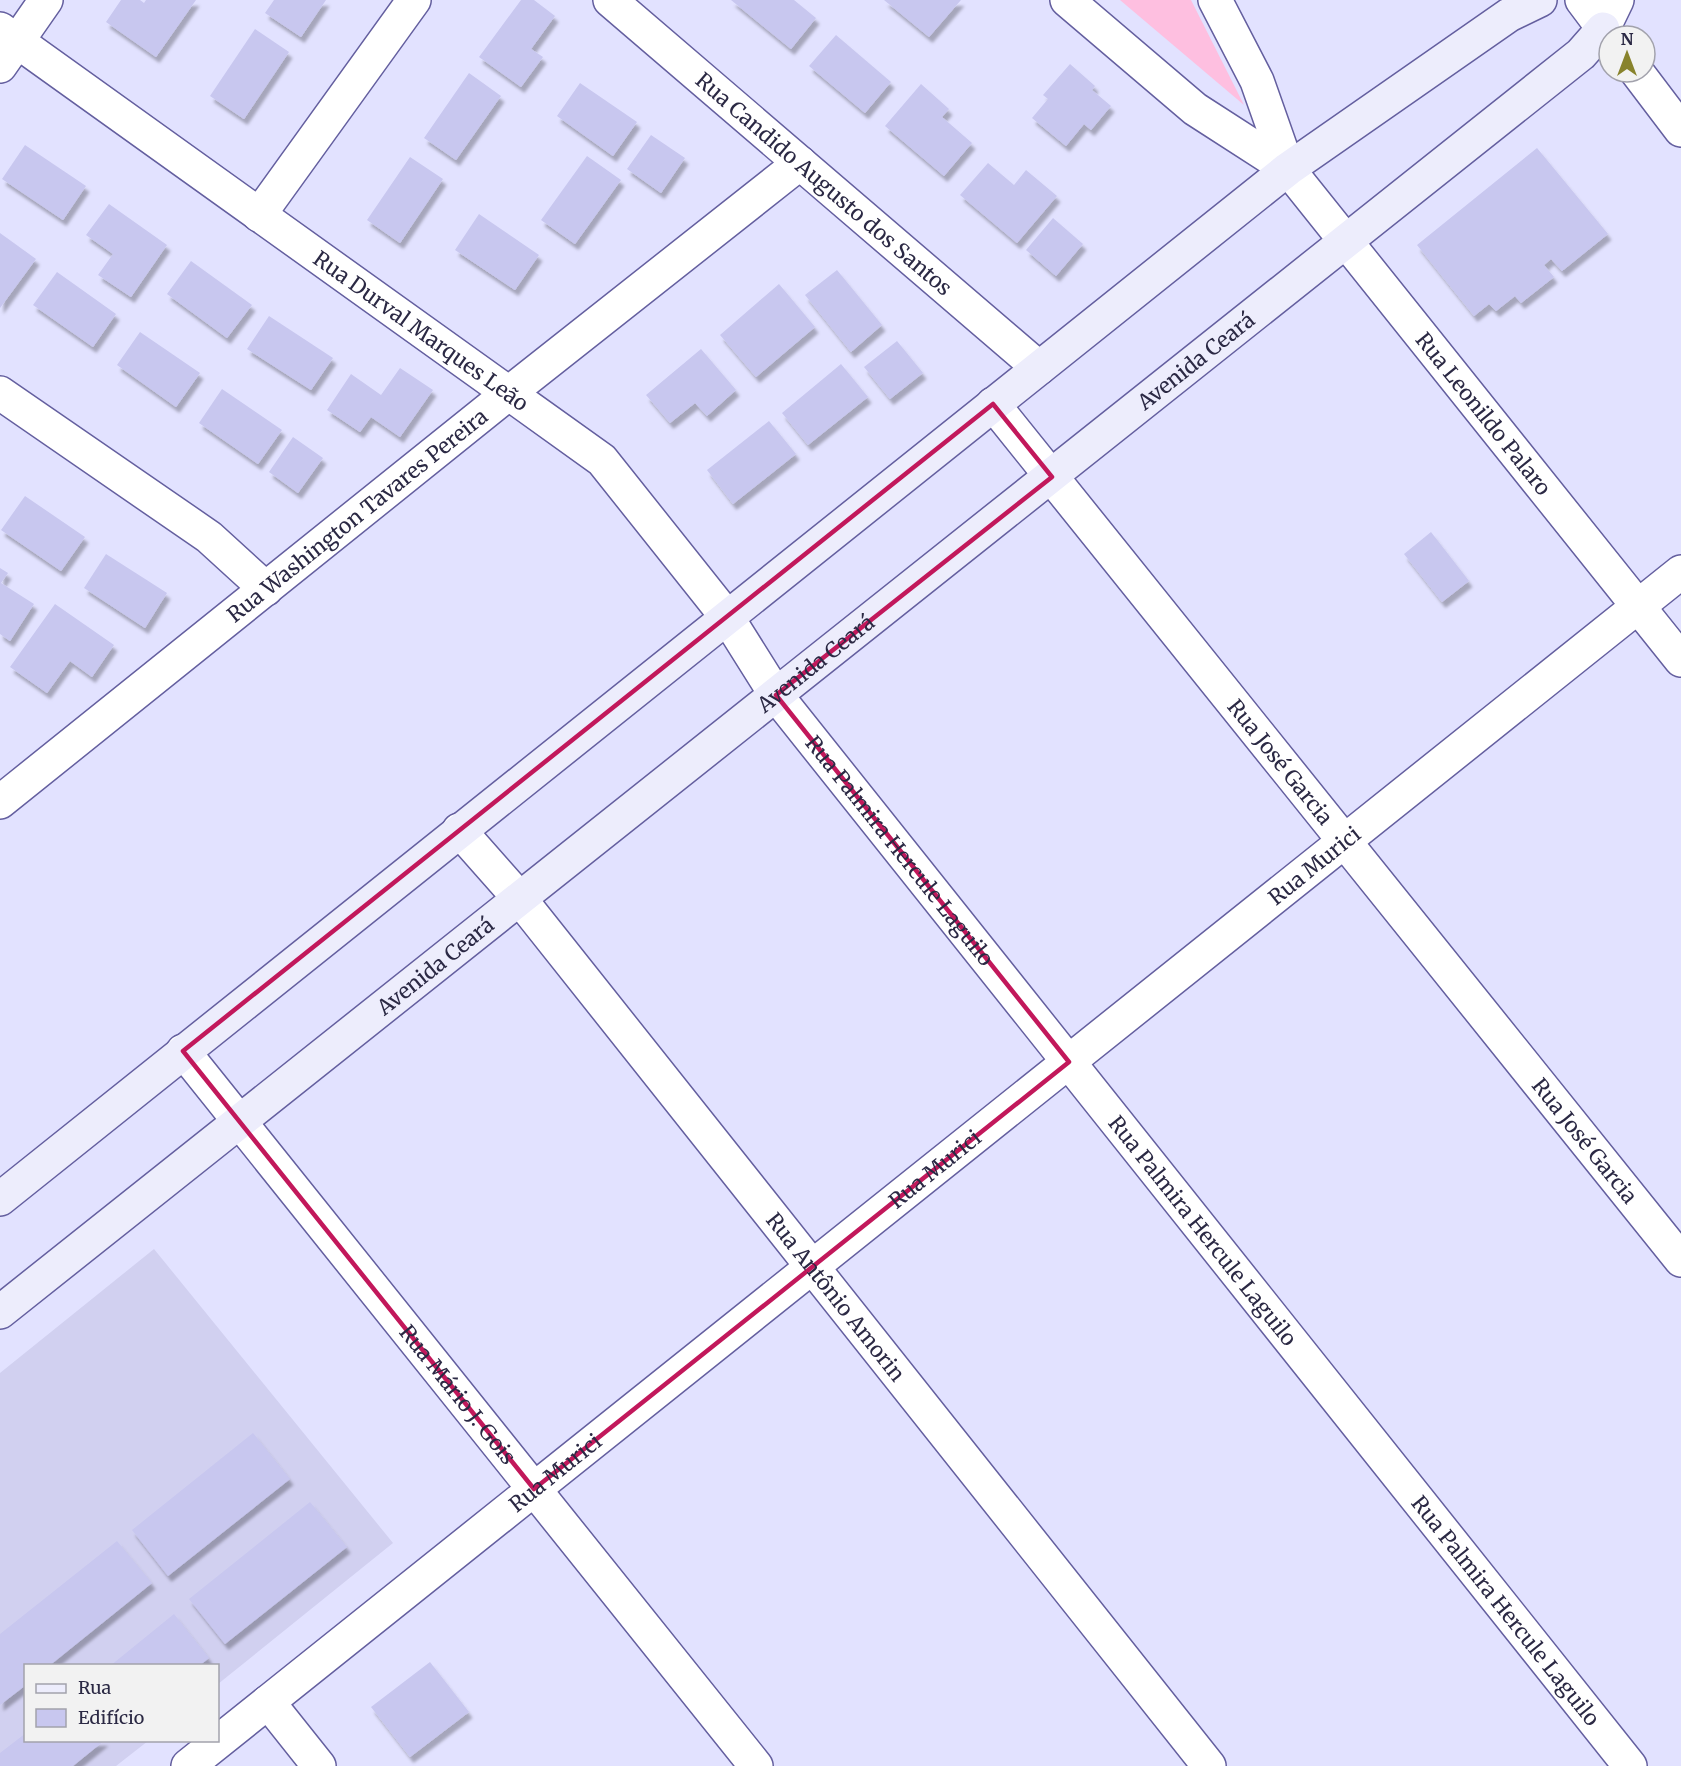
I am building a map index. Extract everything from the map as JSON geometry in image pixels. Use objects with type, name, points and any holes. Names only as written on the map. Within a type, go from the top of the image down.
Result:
[{"type":"street","points":[[6,46],[46,0]]},
{"type":"street","points":[[259,215],[414,0]]},
{"type":"street","name":"Rua Candido Augusto dos Santos","points":[[610,0],[1039,368]]},
{"type":"street","points":[[1067,0],[1195,110],[1288,169]]},
{"type":"street","points":[[1215,0],[1257,81],[1288,169]]},
{"type":"street","points":[[0,1198],[1288,169],[1509,15],[1540,0]]},
{"type":"street","points":[[1582,0],[1610,22]]},
{"type":"street","name":"Avenida Ceará","points":[[0,1312],[1581,54],[1610,22]]},
{"type":"street","name":"Rua Durval Marques Leão","points":[[6,46],[259,215],[602,460],[727,617],[776,695]]},
{"type":"street","points":[[1646,84],[1681,130]]},
{"type":"street","name":"Rua Washington Tavares Pereira","points":[[0,802],[509,393],[800,163]]},
{"type":"street","name":"Rua Leonildo Palaro","points":[[1288,169],[1681,660]]},
{"type":"street","points":[[0,393],[209,537],[266,589]]},
{"type":"street","name":"Rua José Garcia","points":[[993,404],[1681,1260]]},
{"type":"street","name":"Rua Murici","points":[[219,1741],[1681,572]]},
{"type":"street","name":"Rua Palmira Hercule Laguilo","points":[[776,695],[1630,1766]]},
{"type":"street","name":"Rua Antônio Amorin","points":[[459,830],[520,899],[1209,1766]]},
{"type":"street","name":"Rua Mário J. Gois","points":[[183,1051],[756,1766]]},
{"type":"street","points":[[268,1702],[320,1766]]},
{"type":"street","name":"Rua Murici","points":[[188,1766],[218,1742]]},
{"type":"highlighted area","points":[[993,404],[1052,477],[776,695],[1069,1062],[534,1489],[183,1051]]},
{"type":"shaded area","points":[[1120,0],[1191,0],[1244,105]]},
{"type":"shaded area","points":[[154,1249],[393,1543],[219,1683],[219,1664],[24,1664],[24,1742],[147,1742],[116,1766],[0,1766],[0,1373]]},
{"type":"building","points":[[121,0],[140,0],[144,3],[146,0],[196,0],[156,57],[106,22]]},
{"type":"building","points":[[274,0],[326,0],[301,37],[265,13]]},
{"type":"building","points":[[521,0],[534,0],[555,16],[531,49],[543,57],[521,87],[479,57]]},
{"type":"building","points":[[731,0],[794,0],[816,18],[791,49]]},
{"type":"building","points":[[884,0],[961,0],[929,37]]},
{"type":"building","points":[[255,29],[289,52],[244,119],[210,96]]},
{"type":"building","points":[[836,35],[891,82],[865,113],[809,66]]},
{"type":"building","points":[[1070,64],[1095,86],[1092,90],[1111,106],[1091,130],[1084,124],[1066,146],[1032,118],[1048,99],[1043,95]]},
{"type":"building","points":[[469,73],[501,96],[456,160],[424,138]]},
{"type":"building","points":[[580,83],[637,122],[613,156],[557,116]]},
{"type":"building","points":[[921,84],[949,109],[942,117],[972,143],[944,176],[885,126]]},
{"type":"building","points":[[651,135],[685,158],[661,193],[627,169]]},
{"type":"building","points":[[25,145],[86,186],[63,220],[2,179]]},
{"type":"building","points":[[1537,148],[1608,234],[1562,271],[1551,259],[1544,265],[1554,277],[1521,303],[1515,296],[1496,311],[1489,304],[1474,316],[1417,245]]},
{"type":"building","points":[[587,156],[621,180],[575,244],[541,220]]},
{"type":"building","points":[[410,157],[443,179],[400,243],[367,220]]},
{"type":"building","points":[[988,163],[1014,185],[1026,170],[1057,196],[1017,243],[960,195]]},
{"type":"building","points":[[109,204],[167,245],[131,297],[98,275],[113,254],[86,235]]},
{"type":"building","points":[[479,214],[539,255],[515,290],[455,250]]},
{"type":"building","points":[[1053,218],[1083,244],[1056,276],[1026,250]]},
{"type":"building","points":[[0,233],[36,259],[0,308]]},
{"type":"building","points":[[191,261],[252,305],[227,338],[167,294]]},
{"type":"building","points":[[837,270],[882,325],[851,352],[805,295]]},
{"type":"building","points":[[57,272],[116,314],[93,347],[33,305]]},
{"type":"building","points":[[779,284],[815,327],[756,377],[720,335]]},
{"type":"building","points":[[269,316],[333,358],[311,390],[247,349]]},
{"type":"building","points":[[140,332],[200,373],[176,407],[117,365]]},
{"type":"building","points":[[897,341],[923,373],[890,399],[864,367]]},
{"type":"building","points":[[701,349],[736,390],[707,416],[695,403],[670,423],[646,395]]},
{"type":"building","points":[[841,364],[868,397],[808,445],[782,413]]},
{"type":"building","points":[[400,368],[433,390],[400,437],[371,417],[360,432],[327,410],[351,374],[381,395]]},
{"type":"building","points":[[222,389],[282,430],[258,464],[199,423]]},
{"type":"building","points":[[769,421],[796,454],[733,504],[707,470]]},
{"type":"building","points":[[293,437],[323,458],[298,493],[269,472]]},
{"type":"building","points":[[25,496],[85,537],[61,571],[1,530]]},
{"type":"building","points":[[1431,532],[1469,581],[1442,602],[1404,554]]},
{"type":"building","points":[[106,554],[167,593],[145,628],[84,588]]},
{"type":"building","points":[[0,568],[8,573],[1,583],[34,604],[10,641],[0,634]]},
{"type":"building","points":[[55,604],[114,645],[92,677],[70,661],[47,693],[10,667]]},
{"type":"building","points":[[253,1433],[290,1479],[168,1576],[132,1530]]},
{"type":"building","points":[[310,1502],[347,1547],[225,1644],[189,1599]]},
{"type":"building","points":[[117,1541],[152,1583],[51,1664],[24,1664],[24,1687],[0,1705],[0,1634]]},
{"type":"building","points":[[174,1614],[209,1658],[202,1664],[112,1664]]},
{"type":"building","points":[[430,1662],[469,1712],[410,1757],[371,1707]]},
{"type":"building","points":[[24,1735],[24,1742],[103,1742],[73,1766],[0,1766],[0,1753]]}]
